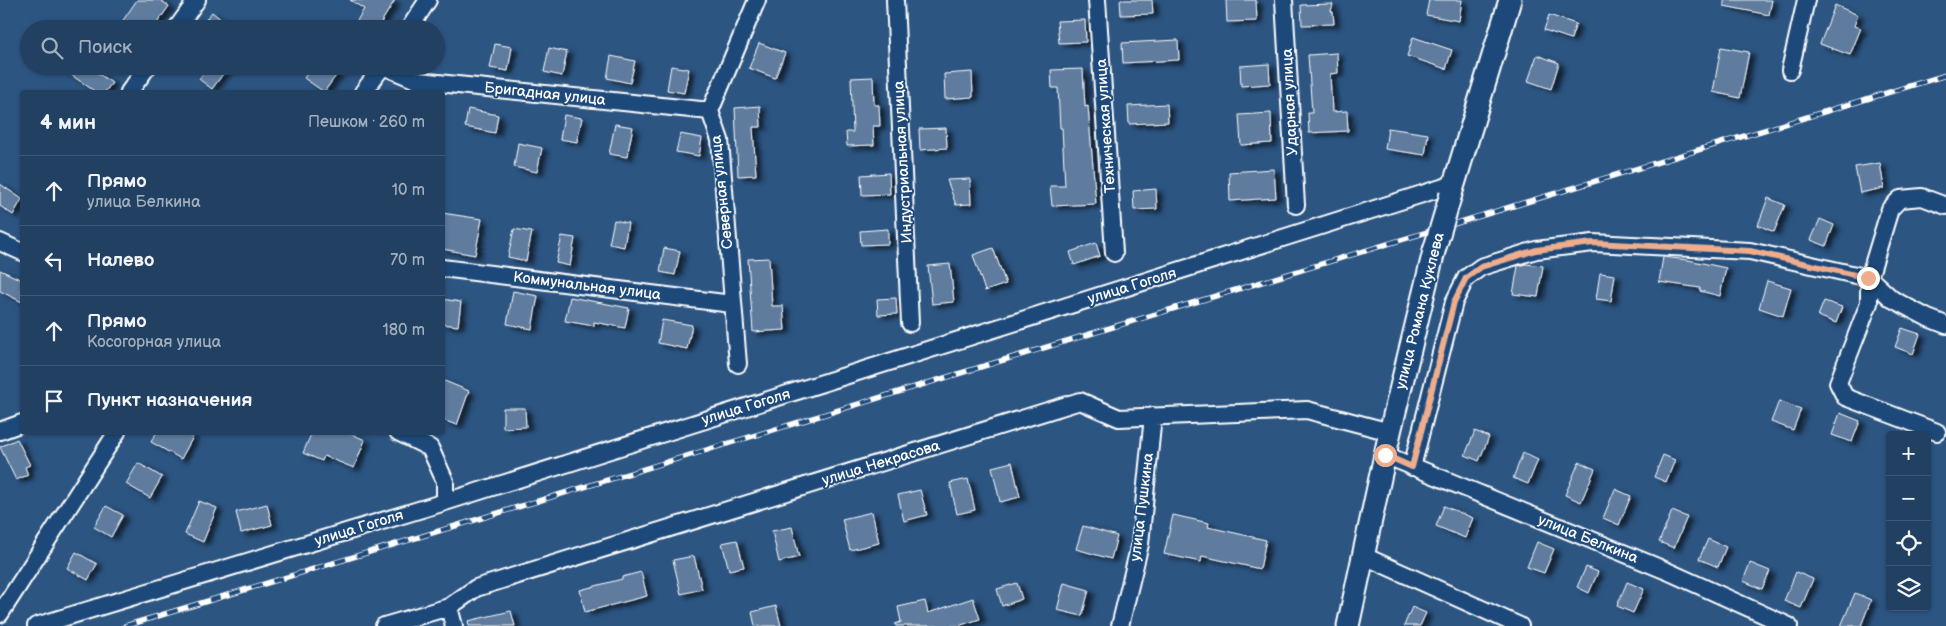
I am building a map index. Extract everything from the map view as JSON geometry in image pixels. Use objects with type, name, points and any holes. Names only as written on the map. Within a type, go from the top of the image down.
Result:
[{"type":"street","points":[[183,20],[197,0]]},
{"type":"street","points":[[415,20],[428,0]]},
{"type":"street","points":[[710,111],[757,0]]},
{"type":"street","name":"Индустриальная улица","points":[[895,0],[910,324]]},
{"type":"street","name":"Техническая улица","points":[[1097,0],[1114,253]]},
{"type":"street","name":"Ударная улица","points":[[1284,0],[1296,205]]},
{"type":"street","name":"улица Романа Куклева","points":[[1348,626],[1390,432],[1434,250],[1510,0]]},
{"type":"street","points":[[1790,70],[1806,0]]},
{"type":"street","points":[[130,90],[141,75]]},
{"type":"street","points":[[365,90],[376,75]]},
{"type":"street","name":"Бригадная улица","points":[[405,75],[419,81],[710,111]]},
{"type":"street","name":"Северная улица","points":[[710,111],[720,140],[738,364]]},
{"type":"street","name":"улица Гоголя","points":[[36,626],[445,502],[1452,189]]},
{"type":"street","points":[[1937,432],[1845,396],[1838,383],[1869,303],[1868,278],[1890,208],[1900,199],[1922,197],[1946,206]]},
{"type":"street","points":[[1412,467],[1454,302],[1466,278],[1481,267],[1536,250],[1593,243],[1750,251],[1868,278],[1892,299],[1928,318],[1946,324]]},
{"type":"street","name":"Коммунальная улица","points":[[445,268],[732,304]]},
{"type":"street","name":"улица Некрасова","points":[[384,626],[449,607],[476,588],[1080,401],[1119,418],[1307,410],[1390,432]]},
{"type":"street","name":"улица Пушкина","points":[[1120,626],[1140,544],[1153,416]]},
{"type":"street","points":[[0,430],[20,424]]},
{"type":"street","points":[[0,614],[115,435]]},
{"type":"street","points":[[404,435],[430,448],[446,481],[445,502]]},
{"type":"street","name":"улица Белкина","points":[[1385,455],[1667,571],[1789,626]]},
{"type":"street","points":[[1364,556],[1520,626]]},
{"type":"street","points":[[449,607],[454,626]]},
{"type":"building","points":[[137,0],[160,0],[169,6],[159,20],[123,20]]},
{"type":"building","points":[[350,0],[395,0],[383,20],[357,20],[364,9]]},
{"type":"building","points":[[1120,0],[1152,0],[1153,14],[1121,15]]},
{"type":"building","points":[[1226,0],[1256,0],[1257,21],[1227,22]]},
{"type":"building","points":[[1429,0],[1462,0],[1459,21],[1426,15]]},
{"type":"building","points":[[1724,0],[1772,0],[1769,15],[1724,6]]},
{"type":"building","points":[[1333,4],[1331,11],[1333,12],[1334,24],[1302,25],[1301,5]]},
{"type":"building","points":[[1835,5],[1858,15],[1854,26],[1861,28],[1850,55],[1820,44]]},
{"type":"building","points":[[212,12],[222,20],[205,20]]},
{"type":"building","points":[[1549,15],[1576,24],[1571,39],[1544,30]]},
{"type":"building","points":[[1085,20],[1086,42],[1059,43],[1057,21]]},
{"type":"building","points":[[1413,37],[1452,50],[1446,69],[1407,56]]},
{"type":"building","points":[[1178,40],[1179,60],[1123,63],[1122,43]]},
{"type":"building","points":[[759,43],[785,53],[775,78],[749,68]]},
{"type":"building","points":[[495,44],[512,47],[508,71],[490,68]]},
{"type":"building","points":[[1721,47],[1749,52],[1740,98],[1713,92]]},
{"type":"building","points":[[549,48],[567,52],[562,76],[544,72]]},
{"type":"building","points":[[1337,53],[1338,73],[1330,74],[1332,112],[1347,111],[1348,131],[1309,133],[1308,113],[1312,113],[1308,55]]},
{"type":"building","points":[[1537,55],[1559,63],[1551,89],[1528,81]]},
{"type":"building","points":[[611,56],[635,61],[630,83],[607,78]]},
{"type":"building","points":[[1269,64],[1270,84],[1241,86],[1240,66]]},
{"type":"building","points":[[671,66],[689,69],[684,93],[667,90]]},
{"type":"building","points":[[1083,69],[1085,107],[1088,106],[1096,204],[1052,206],[1050,186],[1065,186],[1058,88],[1052,88],[1051,70]]},
{"type":"building","points":[[972,72],[973,97],[945,99],[944,74]]},
{"type":"building","points":[[71,75],[100,75],[112,83],[107,90],[93,90]]},
{"type":"building","points":[[202,75],[222,75],[212,89],[199,79]]},
{"type":"building","points":[[306,75],[337,75],[325,90],[321,90],[304,78]]},
{"type":"building","points":[[873,77],[874,105],[879,105],[880,126],[873,126],[874,145],[847,146],[846,132],[853,132],[851,78]]},
{"type":"building","points":[[1167,104],[1168,122],[1129,124],[1128,106]]},
{"type":"building","points":[[760,106],[761,127],[753,127],[756,175],[738,176],[735,108]]},
{"type":"building","points":[[468,109],[498,115],[495,133],[465,127]]},
{"type":"building","points":[[1271,113],[1272,143],[1241,145],[1239,115]]},
{"type":"building","points":[[564,115],[582,118],[577,142],[560,139]]},
{"type":"building","points":[[615,124],[633,127],[627,157],[609,154]]},
{"type":"building","points":[[946,128],[947,148],[920,150],[919,129]]},
{"type":"building","points":[[1388,128],[1428,134],[1425,155],[1385,149]]},
{"type":"building","points":[[680,134],[702,138],[699,156],[676,152]]},
{"type":"building","points":[[518,143],[542,148],[537,172],[514,167]]},
{"type":"building","points":[[1880,163],[1884,188],[1860,193],[1855,167]]},
{"type":"building","points":[[1274,169],[1276,198],[1230,201],[1229,172]]},
{"type":"building","points":[[889,173],[890,194],[862,195],[861,175]]},
{"type":"building","points":[[970,179],[971,204],[956,205],[947,180]]},
{"type":"building","points":[[0,184],[20,198],[20,203],[13,215],[0,206]]},
{"type":"building","points":[[1156,189],[1157,209],[1134,210],[1133,191]]},
{"type":"building","points":[[1768,198],[1785,205],[1774,232],[1758,225]]},
{"type":"building","points":[[445,213],[482,219],[475,255],[445,250]]},
{"type":"building","points":[[1820,219],[1834,225],[1826,246],[1811,240]]},
{"type":"building","points":[[614,220],[628,223],[624,247],[609,244]]},
{"type":"building","points":[[514,229],[532,232],[526,261],[508,257]]},
{"type":"building","points":[[888,229],[888,244],[861,245],[860,231]]},
{"type":"building","points":[[562,236],[575,238],[570,266],[556,263]]},
{"type":"building","points":[[1096,243],[1100,256],[1074,265],[1070,252]]},
{"type":"building","points":[[664,248],[680,251],[675,275],[660,272]]},
{"type":"building","points":[[993,248],[1006,284],[985,291],[973,255]]},
{"type":"building","points":[[1663,257],[1726,268],[1720,296],[1700,291],[1700,288],[1659,282]]},
{"type":"building","points":[[769,258],[772,306],[783,306],[785,330],[753,332],[748,259]]},
{"type":"building","points":[[950,264],[954,302],[932,304],[928,266]]},
{"type":"building","points":[[1526,264],[1543,266],[1538,297],[1513,294],[1518,266]]},
{"type":"building","points":[[0,270],[20,279],[20,301],[0,291]]},
{"type":"building","points":[[1600,273],[1615,275],[1611,301],[1596,299]]},
{"type":"building","points":[[1767,281],[1791,288],[1783,316],[1759,308]]},
{"type":"building","points":[[513,291],[538,296],[532,329],[507,324]]},
{"type":"building","points":[[570,297],[629,308],[625,328],[594,322],[594,326],[565,321]]},
{"type":"building","points":[[896,298],[897,314],[878,315],[877,299]]},
{"type":"building","points":[[445,299],[461,302],[458,326],[445,324]]},
{"type":"building","points":[[1824,301],[1842,307],[1836,323],[1818,316]]},
{"type":"building","points":[[662,320],[692,325],[687,349],[658,343]]},
{"type":"building","points":[[1902,328],[1920,334],[1913,354],[1895,347]]},
{"type":"building","points":[[445,381],[469,391],[457,425],[445,421]]},
{"type":"building","points":[[1779,401],[1801,409],[1793,430],[1771,422]]},
{"type":"building","points":[[503,408],[525,408],[526,427],[503,428]]},
{"type":"building","points":[[1840,413],[1860,421],[1852,442],[1832,435]]},
{"type":"building","points":[[1475,431],[1489,437],[1479,461],[1465,455]]},
{"type":"building","points":[[155,435],[189,435],[193,437],[181,459],[151,442]]},
{"type":"building","points":[[311,435],[354,435],[365,440],[354,468],[324,456],[322,461],[303,453]]},
{"type":"building","points":[[17,439],[30,465],[25,467],[28,475],[16,480],[0,447]]},
{"type":"building","points":[[1523,453],[1538,460],[1528,484],[1513,478]]},
{"type":"building","points":[[1663,455],[1675,460],[1666,482],[1654,477]]},
{"type":"building","points":[[1012,462],[1020,497],[1000,502],[992,467]]},
{"type":"building","points":[[1579,462],[1595,469],[1581,502],[1565,495]]},
{"type":"building","points":[[138,463],[162,477],[150,498],[126,484]]},
{"type":"building","points":[[968,479],[975,510],[957,514],[950,483]]},
{"type":"building","points":[[1615,489],[1631,496],[1619,525],[1603,518]]},
{"type":"building","points":[[920,490],[927,515],[904,521],[898,495]]},
{"type":"building","points":[[199,501],[217,508],[203,542],[185,534]]},
{"type":"building","points":[[267,504],[272,525],[241,533],[236,512]]},
{"type":"building","points":[[106,506],[123,515],[111,537],[94,527]]},
{"type":"building","points":[[1444,506],[1473,518],[1465,538],[1436,526]]},
{"type":"building","points":[[1672,511],[1687,517],[1674,548],[1659,542]]},
{"type":"building","points":[[872,512],[879,543],[850,550],[842,519]]},
{"type":"building","points":[[1173,515],[1209,523],[1208,527],[1266,540],[1260,569],[1202,556],[1201,562],[1164,554]]},
{"type":"building","points":[[1083,526],[1117,536],[1111,559],[1076,549]]},
{"type":"building","points":[[792,527],[799,557],[779,562],[772,531]]},
{"type":"building","points":[[1708,539],[1726,547],[1718,567],[1699,559]]},
{"type":"building","points":[[737,540],[744,567],[729,570],[722,543]]},
{"type":"building","points":[[1537,542],[1554,549],[1544,573],[1527,567]]},
{"type":"building","points":[[76,552],[97,564],[88,580],[67,568]]},
{"type":"building","points":[[694,556],[702,589],[681,594],[673,560]]},
{"type":"building","points":[[1750,563],[1770,571],[1762,589],[1743,581]]},
{"type":"building","points":[[1586,567],[1598,572],[1589,593],[1577,587]]},
{"type":"building","points":[[641,572],[647,596],[585,612],[580,590]]},
{"type":"building","points":[[1796,572],[1813,579],[1801,608],[1784,601]]},
{"type":"building","points":[[1627,582],[1644,589],[1633,613],[1617,606]]},
{"type":"building","points":[[1017,583],[1022,599],[1002,606],[997,589]]},
{"type":"building","points":[[1064,583],[1089,590],[1082,616],[1057,610]]},
{"type":"building","points":[[1855,593],[1871,600],[1861,626],[1841,626]]},
{"type":"building","points":[[973,598],[980,619],[958,626],[896,626],[895,624],[901,622],[898,607],[925,601],[928,613]]},
{"type":"building","points":[[776,606],[781,626],[755,626],[752,612]]},
{"type":"building","points":[[1412,607],[1426,613],[1420,626],[1404,626]]},
{"type":"building","points":[[511,611],[515,626],[469,626],[468,621]]},
{"type":"railway","points":[[125,626],[1946,75]]},
{"type":"route","points":[[1385,455],[1412,467],[1454,302],[1466,278],[1481,267],[1536,250],[1593,243],[1750,251],[1868,278]]}]
